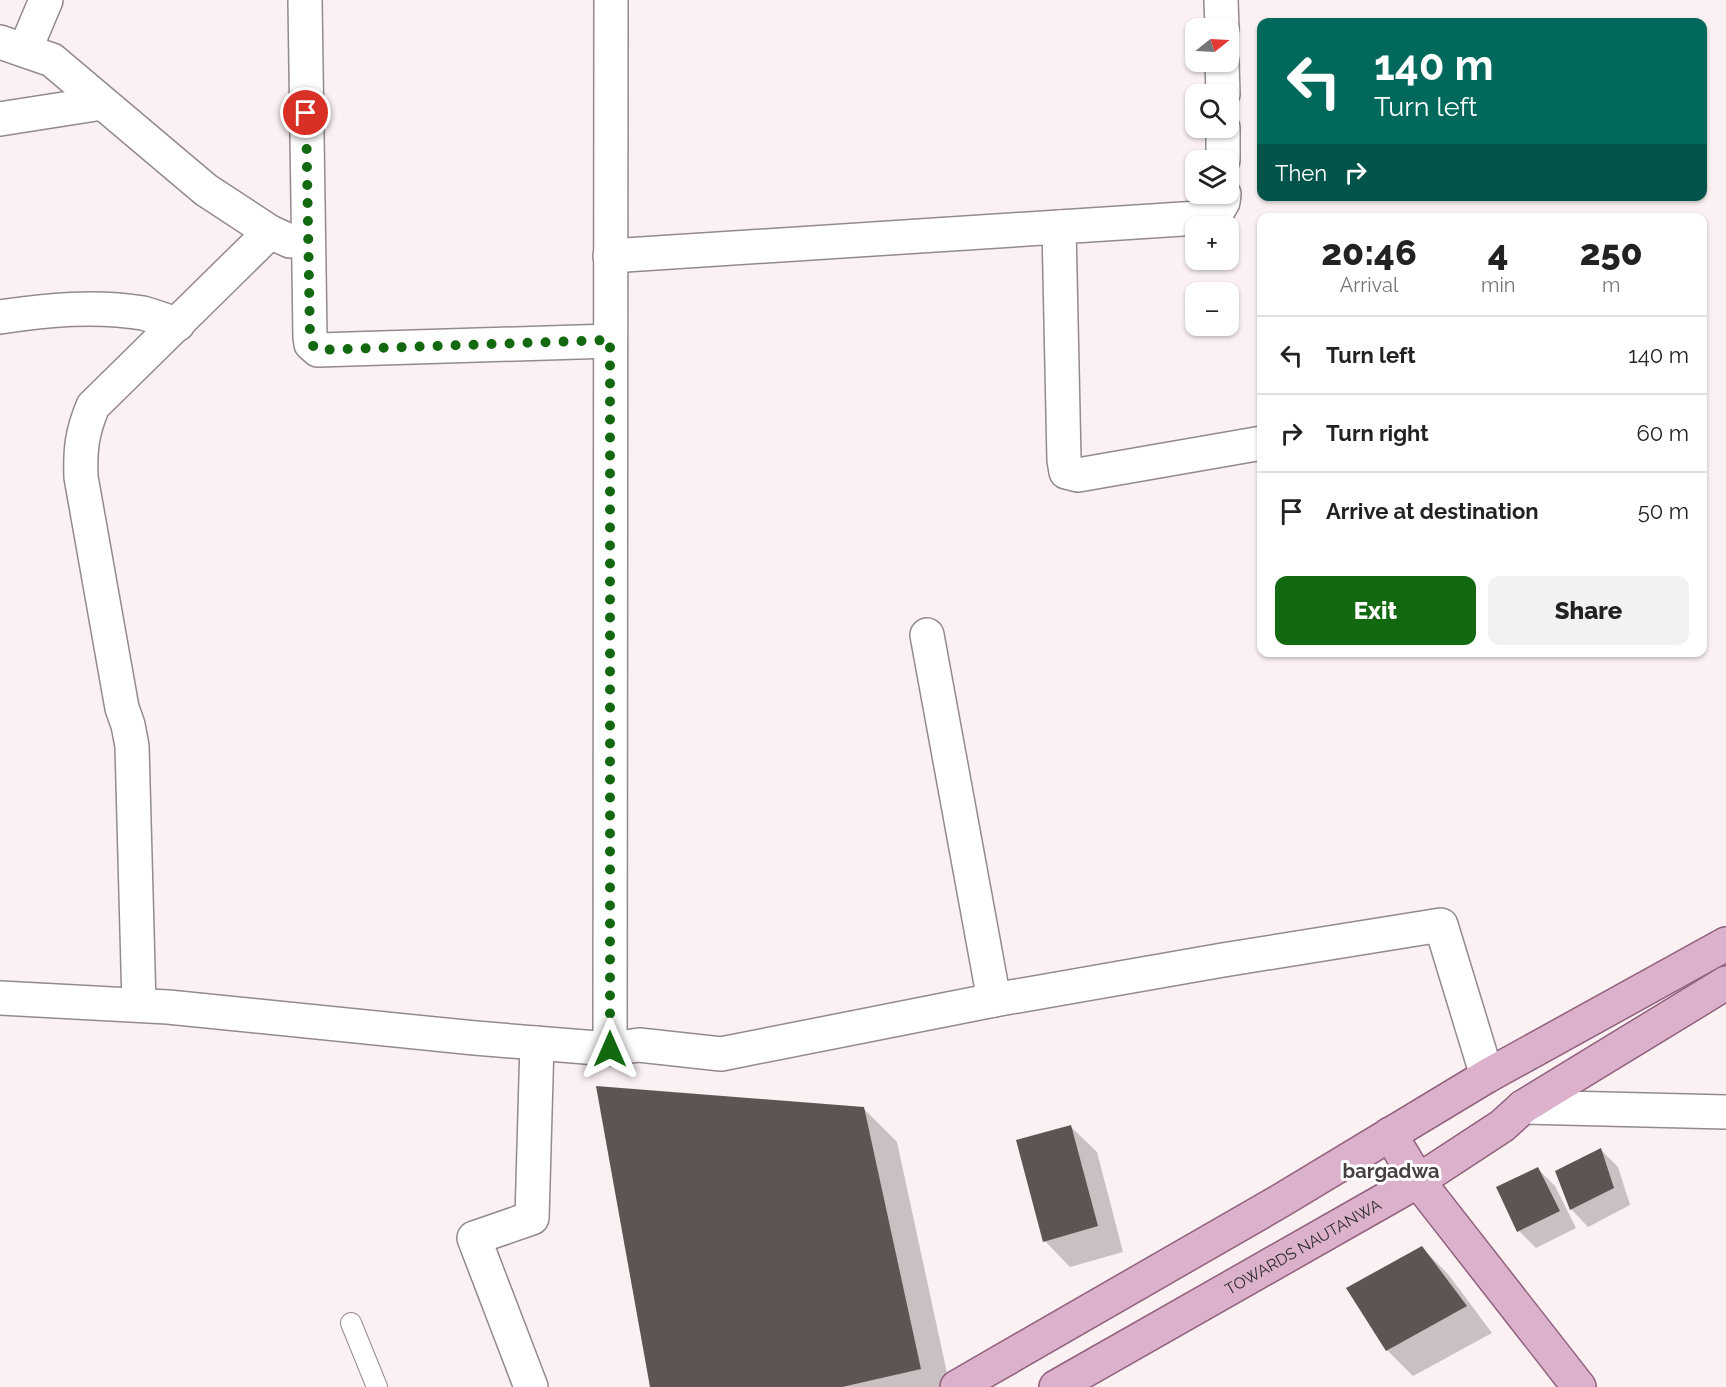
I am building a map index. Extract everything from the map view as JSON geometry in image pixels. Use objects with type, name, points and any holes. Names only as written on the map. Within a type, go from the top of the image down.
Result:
[{"type":"main road","points":[[957,1387],[1280,1201],[1487,1076],[1726,944]]},
{"type":"main road","name":"TOWARDS NAUTANWA","points":[[1056,1387],[1418,1181],[1502,1126],[1523,1107],[1726,983]]},
{"type":"main road","points":[[1390,1134],[1418,1181],[1579,1387]]},
{"type":"street","points":[[46,0],[12,46],[52,60],[139,131],[206,190],[270,232],[308,249]]},
{"type":"street","points":[[304,0],[311,344],[318,350],[610,340]]},
{"type":"street","points":[[610,1049],[611,0]]},
{"type":"street","points":[[1221,0],[1222,18]]},
{"type":"street","points":[[0,118],[102,103]]},
{"type":"street","points":[[610,256],[1198,218],[1216,214],[1222,204]]},
{"type":"street","points":[[1059,227],[1066,472],[1078,475],[1257,444]]},
{"type":"street","points":[[139,1005],[132,746],[122,708],[81,477],[80,445],[93,406],[270,232]]},
{"type":"street","points":[[0,317],[47,310],[102,309],[144,314],[178,324]]},
{"type":"street","points":[[927,635],[994,1000]]},
{"type":"street","points":[[0,998],[139,1005],[537,1043],[610,1049],[639,1046],[721,1054],[994,1000],[1441,925],[1487,1076]]},
{"type":"street","points":[[531,1387],[474,1238],[532,1218],[537,1043]]},
{"type":"street","points":[[1523,1107],[1726,1112]]},
{"type":"lane","points":[[351,1323],[377,1387]]},
{"type":"building","points":[[596,1086],[864,1107],[921,1369],[842,1387],[650,1387]]},
{"type":"building","points":[[1071,1125],[1098,1226],[1043,1242],[1016,1140]]},
{"type":"building","points":[[1601,1148],[1614,1188],[1570,1210],[1555,1171]]},
{"type":"building","points":[[1538,1167],[1560,1211],[1517,1232],[1496,1187]]},
{"type":"building","points":[[1422,1246],[1467,1306],[1386,1351],[1346,1288]]},
{"type":"district","name":"bargadwa","points":[[1391,1171]]},
{"type":"route","points":[[306,113],[310,337],[311,344],[315,348],[318,350],[610,340],[610,1049]]}]
